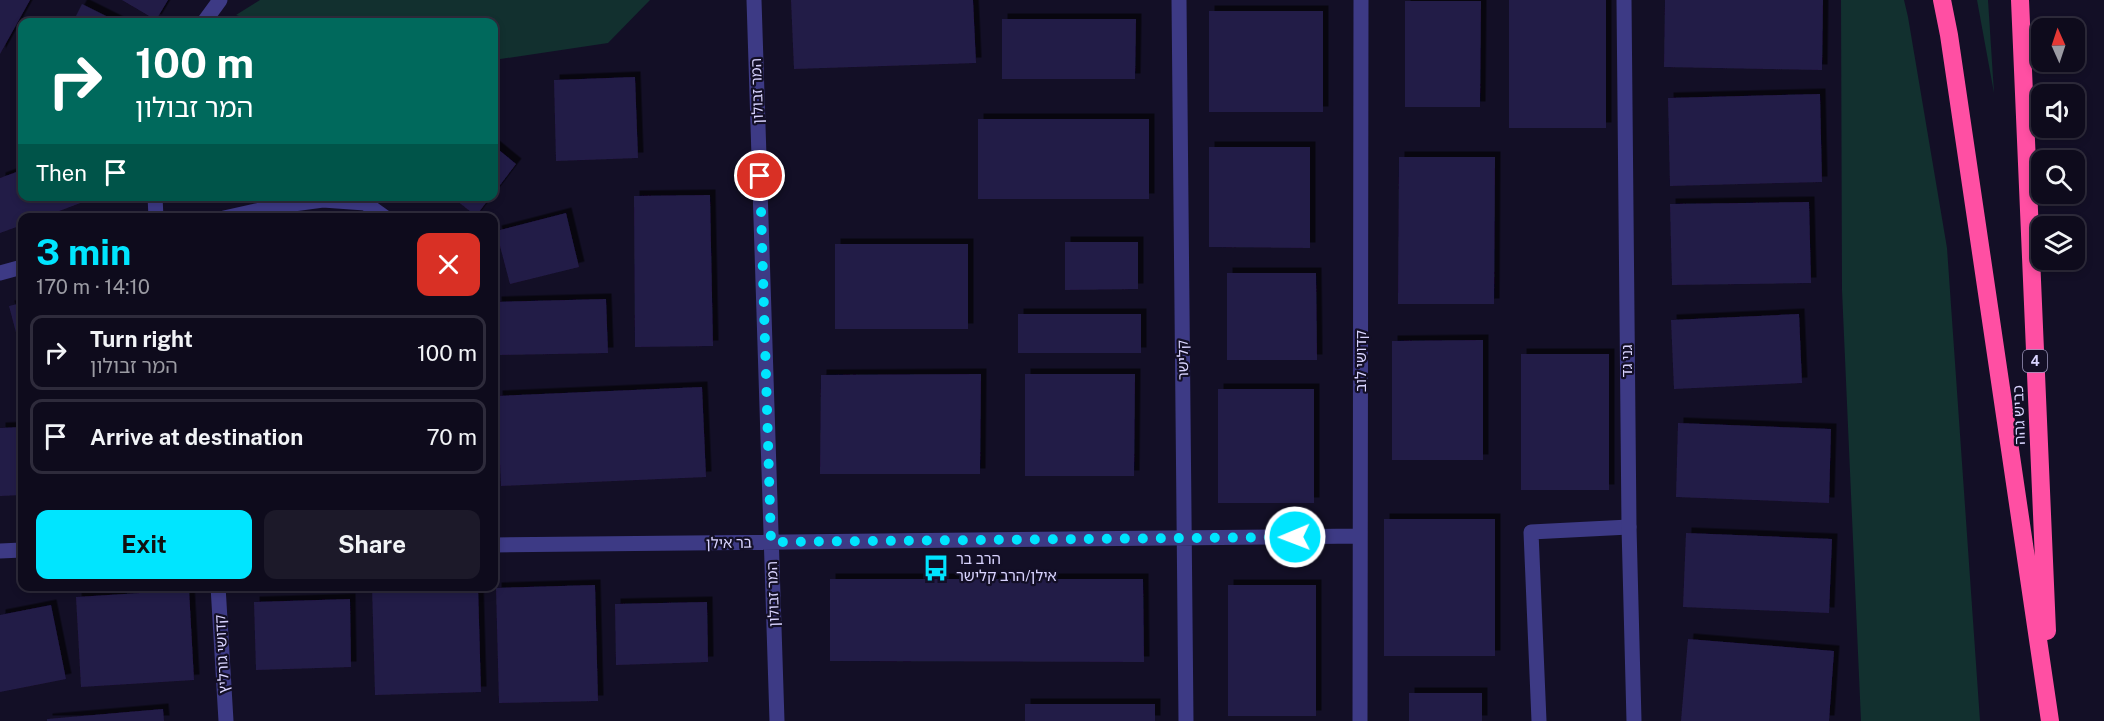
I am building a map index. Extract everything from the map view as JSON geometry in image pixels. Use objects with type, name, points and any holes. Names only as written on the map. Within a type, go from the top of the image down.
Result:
[{"type":"highway","points":[[1942,0],[1951,46],[2050,721]]},
{"type":"highway","name":"כביש גהה","points":[[2020,0],[2050,721]]},
{"type":"street","points":[[207,18],[220,0]]},
{"type":"street","name":"המר זבולון","points":[[754,0],[777,721]]},
{"type":"street","name":"קלישר","points":[[1179,0],[1186,721]]},
{"type":"street","name":"קדושי לוב","points":[[1360,721],[1361,0]]},
{"type":"street","name":"גני גד","points":[[1624,0],[1629,526],[1634,721]]},
{"type":"street","points":[[246,213],[316,201]]},
{"type":"street","points":[[337,201],[365,203],[379,213]]},
{"type":"street","points":[[0,273],[18,268]]},
{"type":"street","points":[[1539,721],[1531,532],[1629,526]]},
{"type":"street","name":"בר אילן","points":[[498,545],[1360,536]]},
{"type":"street","points":[[0,551],[18,550]]},
{"type":"street","name":"קדושי גורליץ","points":[[218,591],[226,721]]},
{"type":"green space","points":[[260,0],[650,0],[608,43],[498,59],[498,18],[245,18],[236,15]]},
{"type":"green space","points":[[1841,0],[1904,0],[1908,17],[1947,248],[1980,721],[1861,721],[1842,290]]},
{"type":"green space","points":[[1977,0],[1988,0],[1994,93]]},
{"type":"building","points":[[0,0],[30,0],[18,18],[0,54]]},
{"type":"building","points":[[122,0],[168,0],[157,18],[153,18]]},
{"type":"building","points":[[791,0],[973,0],[976,63],[794,69]]},
{"type":"building","points":[[1509,0],[1606,0],[1606,128],[1509,128]]},
{"type":"building","points":[[1665,0],[1823,0],[1822,70],[1664,67]]},
{"type":"building","points":[[1405,1],[1481,1],[1480,107],[1405,107]]},
{"type":"building","points":[[82,4],[110,18],[75,18]]},
{"type":"building","points":[[1209,11],[1323,11],[1323,112],[1209,112]]},
{"type":"building","points":[[1002,19],[1136,19],[1135,79],[1002,79]]},
{"type":"building","points":[[635,77],[638,158],[556,161],[554,80]]},
{"type":"building","points":[[1820,94],[1822,182],[1670,186],[1668,98]]},
{"type":"building","points":[[978,119],[1149,119],[1149,199],[978,199]]},
{"type":"building","points":[[1209,147],[1310,147],[1310,248],[1209,247]]},
{"type":"building","points":[[498,149],[516,164],[498,188]]},
{"type":"building","points":[[1399,157],[1495,157],[1494,304],[1398,304]]},
{"type":"building","points":[[18,171],[18,201],[86,201],[54,213],[18,213],[18,226],[0,233],[0,178]]},
{"type":"building","points":[[710,195],[713,346],[635,347],[634,196]]},
{"type":"building","points":[[457,201],[487,201],[478,213],[472,213]]},
{"type":"building","points":[[1809,202],[1811,283],[1672,285],[1670,204]]},
{"type":"building","points":[[566,213],[579,267],[510,284],[498,230]]},
{"type":"building","points":[[1065,242],[1138,242],[1138,289],[1065,290]]},
{"type":"building","points":[[835,244],[968,244],[968,329],[835,329]]},
{"type":"building","points":[[1227,273],[1316,273],[1317,360],[1227,360]]},
{"type":"building","points":[[606,299],[608,353],[498,355],[498,302]]},
{"type":"building","points":[[18,304],[18,340],[9,306]]},
{"type":"building","points":[[1018,314],[1141,314],[1141,353],[1018,353]]},
{"type":"building","points":[[1799,314],[1802,383],[1674,389],[1671,320]]},
{"type":"building","points":[[1483,340],[1483,460],[1392,460],[1392,341]]},
{"type":"building","points":[[1521,354],[1609,354],[1609,490],[1521,490]]},
{"type":"building","points":[[981,374],[980,474],[820,474],[821,375]]},
{"type":"building","points":[[1025,374],[1135,374],[1134,476],[1025,476]]},
{"type":"building","points":[[702,387],[706,477],[501,486],[498,396]]},
{"type":"building","points":[[1218,389],[1314,389],[1314,503],[1218,503]]},
{"type":"building","points":[[1678,423],[1831,429],[1829,503],[1676,497]]},
{"type":"building","points":[[18,427],[18,495],[0,496],[0,428]]},
{"type":"building","points":[[1384,519],[1495,519],[1495,656],[1384,656]]},
{"type":"building","points":[[1686,533],[1832,539],[1829,613],[1683,607]]},
{"type":"building","points":[[830,579],[1143,579],[1144,662],[830,661]]},
{"type":"building","points":[[595,585],[598,701],[499,703],[496,591],[498,588]]},
{"type":"building","points":[[1228,585],[1316,585],[1316,716],[1228,716]]},
{"type":"building","points":[[189,591],[194,680],[81,687],[76,597]]},
{"type":"building","points":[[372,591],[478,591],[481,692],[375,695]]},
{"type":"building","points":[[350,599],[351,667],[256,670],[254,602]]},
{"type":"building","points":[[707,602],[708,662],[616,665],[615,604]]},
{"type":"building","points":[[51,605],[66,679],[0,692],[0,615]]},
{"type":"building","points":[[1688,639],[1834,651],[1829,721],[1681,721]]},
{"type":"building","points":[[1409,693],[1482,693],[1482,721],[1409,721]]},
{"type":"building","points":[[1025,704],[1155,704],[1155,721],[1025,721]]},
{"type":"building","points":[[163,709],[164,721],[47,721],[47,719]]},
{"type":"place","name":"הרב בר אילן/הרב קלישר","points":[[936,568]]},
{"type":"route","points":[[760,176],[771,542],[1295,537]]}]
